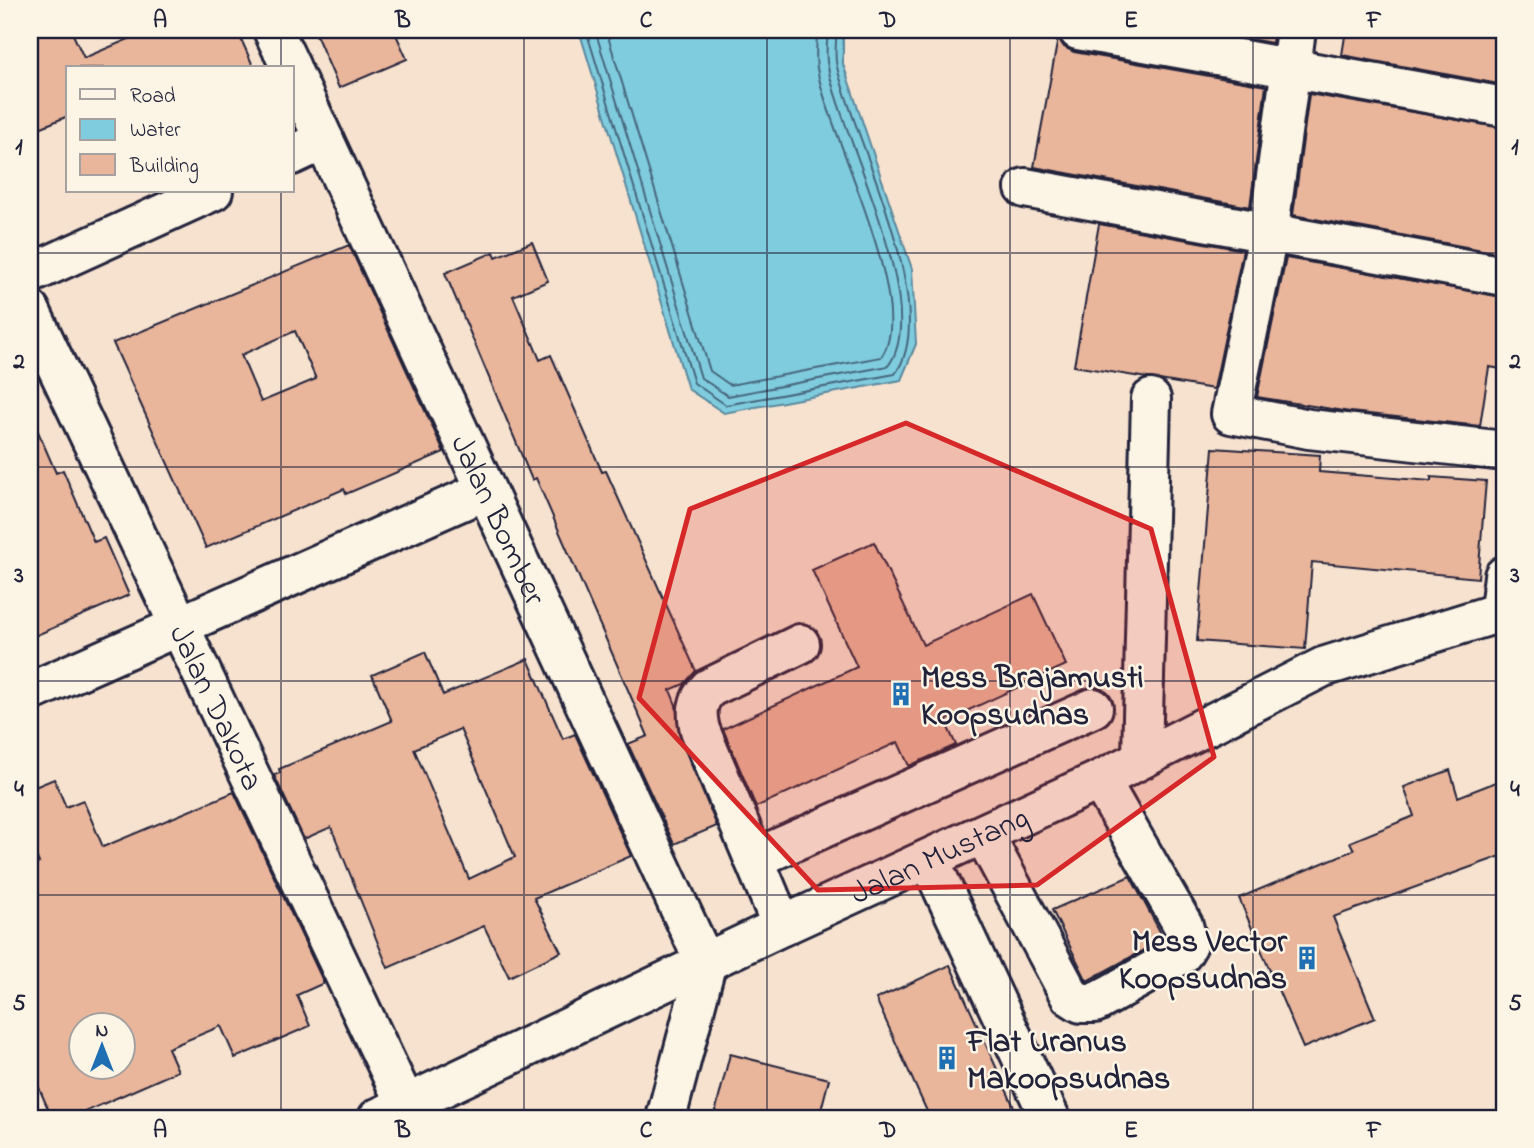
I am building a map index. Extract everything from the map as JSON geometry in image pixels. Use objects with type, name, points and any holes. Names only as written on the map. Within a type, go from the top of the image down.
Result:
[{"type":"lane","name":"Jalan Bomber","points":[[273,30],[290,66]]},
{"type":"lane","points":[[1078,30],[1292,48],[1504,107]]},
{"type":"lane","points":[[1292,48],[1268,235],[1231,414],[1309,429],[1504,451]]},
{"type":"lane","name":"Jalan Bomber","points":[[294,80],[308,147],[486,490],[706,965]]},
{"type":"lane","points":[[1026,188],[1268,235],[1504,276]]},
{"type":"lane","points":[[30,274],[211,192]]},
{"type":"lane","name":"Jalan Dakota","points":[[30,310],[180,628],[392,1112]]},
{"type":"lane","points":[[1142,757],[1151,399]]},
{"type":"lane","points":[[30,692],[180,628],[486,490]]},
{"type":"lane","name":"Jalan Mustang","points":[[392,1112],[706,965],[782,926],[1100,780],[1142,757],[1253,705],[1322,667],[1503,599]]},
{"type":"lane","points":[[782,926],[699,730],[697,707],[709,688],[800,643]]},
{"type":"lane","points":[[754,859],[1093,708]]},
{"type":"lane","points":[[984,835],[1070,996],[1081,1003],[1095,1003],[1182,954],[1188,944],[1183,925],[1100,780]]},
{"type":"lane","points":[[929,859],[1050,1118]]},
{"type":"lane","points":[[666,1118],[706,965]]},
{"type":"highlighted area","points":[[906,423],[1151,529],[1214,757],[1037,885],[818,890],[639,698],[690,509]]},
{"type":"water","points":[[579,30],[843,30],[843,64],[912,269],[916,344],[901,380],[724,413],[688,389]]},
{"type":"building","points":[[30,30],[71,30],[84,58],[150,30],[237,30],[253,66],[66,66],[66,117],[30,132]]},
{"type":"building","points":[[314,30],[394,30],[407,59],[339,88]]},
{"type":"building","points":[[1200,30],[1274,30],[1272,43]]},
{"type":"building","points":[[1346,30],[1471,30],[1504,37],[1504,85],[1342,55]]},
{"type":"building","points":[[1058,38],[1064,47],[1074,52],[1266,86],[1250,207],[1034,167]]},
{"type":"building","points":[[1309,94],[1504,128],[1504,254],[1293,215]]},
{"type":"building","points":[[1099,224],[1243,250],[1214,389],[1074,366]]},
{"type":"building","points":[[532,242],[548,281],[513,296],[540,360],[551,355],[602,472],[606,471],[696,671],[684,684],[670,690],[676,705],[680,738],[717,826],[674,844],[628,744],[648,736],[536,478],[532,480],[445,273],[494,252],[496,257]]},
{"type":"building","points":[[349,245],[444,452],[346,494],[344,489],[206,548],[113,343]],"holes":[[[295,331],[316,379],[261,402],[241,355]]]},
{"type":"building","points":[[1286,258],[1504,297],[1502,369],[1489,367],[1480,426],[1350,412],[1257,397]]},
{"type":"building","points":[[30,413],[56,473],[63,470],[94,542],[104,538],[129,595],[30,638]]},
{"type":"building","points":[[1213,448],[1320,455],[1319,472],[1431,481],[1431,477],[1486,481],[1478,578],[1312,562],[1305,649],[1197,641]]},
{"type":"building","name":"Mess Brajamusti Koopsudnas","points":[[874,542],[923,645],[1033,594],[1066,665],[945,721],[956,745],[909,766],[898,742],[756,807],[723,729],[857,667],[812,570]]},
{"type":"building","points":[[425,652],[443,695],[528,659],[563,739],[575,734],[631,856],[534,898],[561,952],[509,977],[484,926],[388,968],[331,827],[304,839],[274,775],[280,773],[279,769],[392,721],[372,675]],"holes":[[[460,729],[515,857],[469,879],[414,749]]]},
{"type":"building","points":[[1450,770],[1458,797],[1504,779],[1504,855],[1333,917],[1375,1018],[1303,1048],[1239,898],[1354,850],[1350,842],[1414,816],[1404,787]]},
{"type":"building","points":[[54,779],[66,807],[83,800],[103,847],[234,792],[324,983],[297,995],[310,1026],[235,1058],[221,1026],[168,1048],[178,1071],[71,1118],[52,1118],[30,1067],[30,867],[39,863],[30,840],[30,789]]},
{"type":"building","points":[[1130,876],[1164,939],[1087,981],[1052,910]]},
{"type":"building","name":"Flat Uranus Makoopsudnas","points":[[950,965],[1019,1118],[930,1118],[876,999]]},
{"type":"building","points":[[730,1054],[829,1079],[819,1118],[735,1118],[715,1113]]},
{"type":"place","name":"Mess Brajamusti Koopsudnas","points":[[901,694]]},
{"type":"place","name":"Mess Vector Koopsudnas","points":[[1307,958]]},
{"type":"place","name":"Flat Uranus Makoopsudnas","points":[[947,1058]]}]
